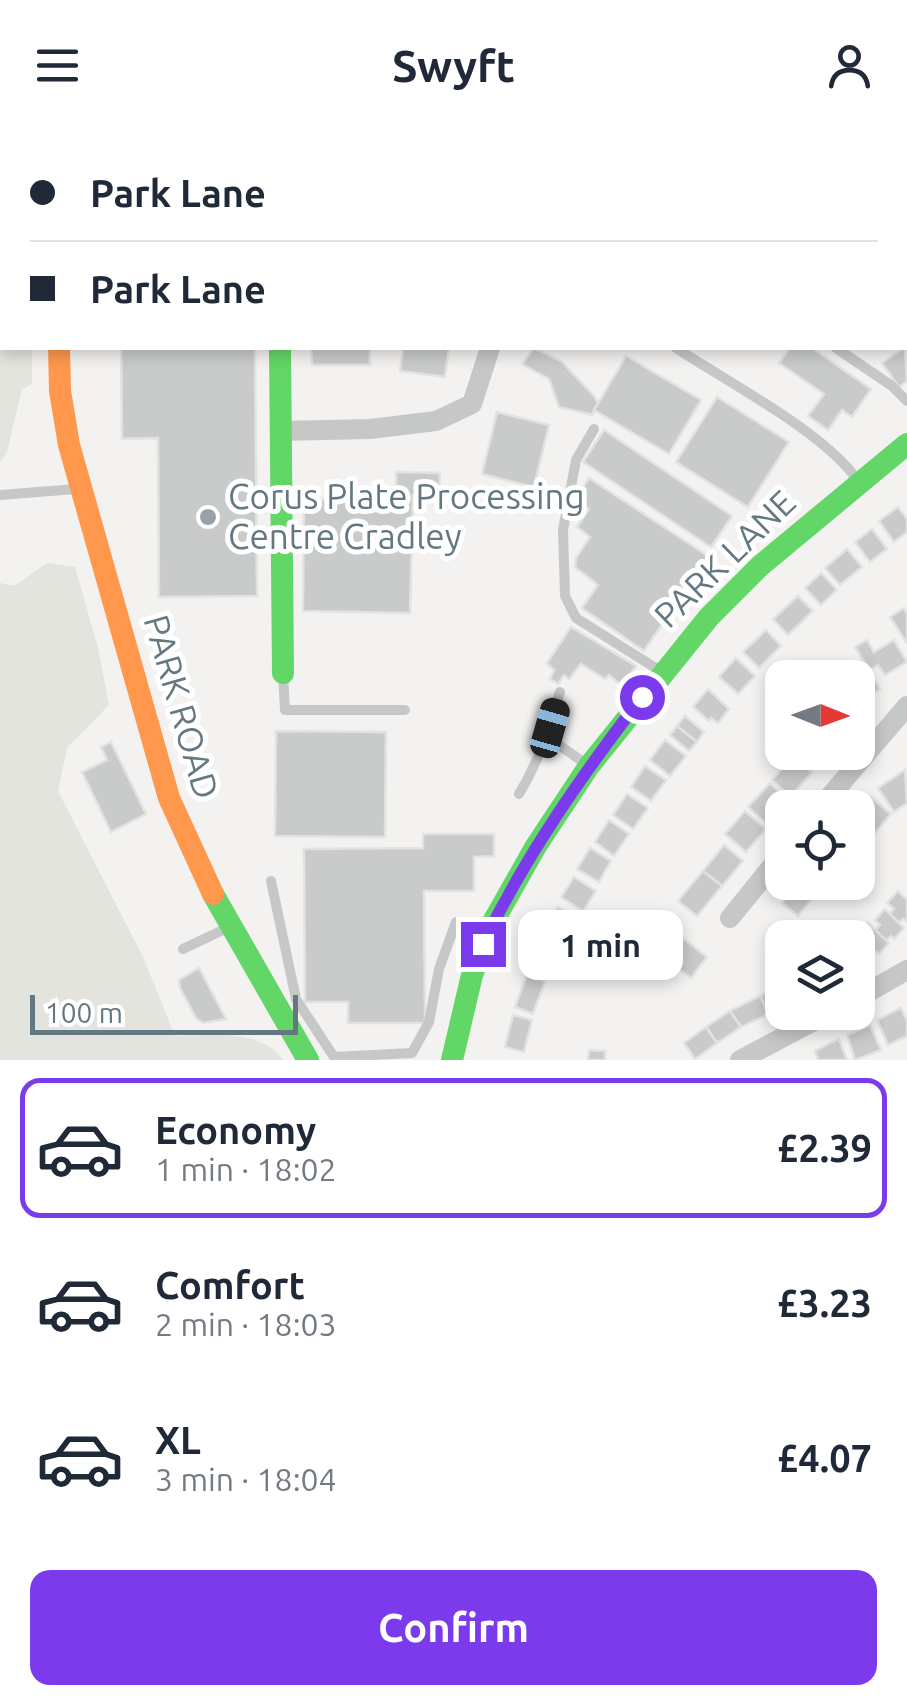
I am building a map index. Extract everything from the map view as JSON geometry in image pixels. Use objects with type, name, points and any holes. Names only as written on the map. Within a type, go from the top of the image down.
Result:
[{"type":"main road","name":"PARK ROAD","points":[[59,350],[64,418],[169,798],[230,927],[308,1060]]},
{"type":"main road","points":[[280,350],[283,672]]},
{"type":"main road","name":"PARK LANE","points":[[452,1060],[472,975],[488,934],[536,846],[589,766],[709,617],[760,566],[907,444]]},
{"type":"street","points":[[280,431],[370,430],[436,420],[472,404],[489,350]]},
{"type":"street","points":[[835,790],[907,706]]},
{"type":"street","points":[[730,918],[765,875]]},
{"type":"street","points":[[875,988],[907,970]]},
{"type":"street","points":[[740,1060],[797,1030]]},
{"type":"lane","points":[[679,350],[844,460],[858,481]]},
{"type":"lane","points":[[839,350],[892,386],[907,402]]},
{"type":"lane","points":[[594,428],[576,460],[563,530],[565,596],[576,618],[662,672]]},
{"type":"lane","points":[[0,495],[82,488]]},
{"type":"lane","points":[[283,672],[285,710],[405,710]]},
{"type":"lane","points":[[519,794],[548,738],[560,692]]},
{"type":"lane","points":[[548,738],[589,766]]},
{"type":"lane","points":[[271,881],[296,999],[334,1057],[412,1053],[428,1022],[439,969],[456,922],[488,934]]},
{"type":"lane","points":[[183,949],[230,927]]},
{"type":"shaded area","points":[[0,350],[32,350],[32,384],[22,389],[7,452],[0,462]]},
{"type":"shaded area","points":[[47,563],[75,567],[109,705],[67,748],[58,791],[143,957],[175,1036],[248,1038],[262,1043],[283,1060],[0,1060],[0,583],[14,586]]},
{"type":"building","name":"Corus Plate Processing Centre Cradley","points":[[121,350],[255,350],[257,596],[159,597],[158,438],[122,439]]},
{"type":"building","points":[[311,350],[370,350],[370,365],[312,365]]},
{"type":"building","points":[[403,350],[449,350],[445,377],[400,371]]},
{"type":"building","points":[[532,350],[561,361],[594,396],[598,403],[592,415],[559,407],[549,379],[522,364]]},
{"type":"building","points":[[789,350],[815,350],[871,389],[852,417],[842,410],[828,430],[808,416],[824,394],[779,363]]},
{"type":"building","points":[[905,350],[907,381],[899,387],[882,363]]},
{"type":"building","points":[[626,356],[701,400],[669,454],[594,410]]},
{"type":"building","points":[[717,397],[789,442],[748,507],[676,462]]},
{"type":"building","points":[[497,412],[549,425],[534,487],[482,474]]},
{"type":"building","points":[[604,430],[732,516],[711,547],[583,462]]},
{"type":"building","points":[[396,472],[440,473],[439,495],[413,495],[410,613],[303,611],[304,499],[396,501]]},
{"type":"building","points":[[589,478],[708,556],[644,651],[582,608],[598,585],[575,567],[576,558],[590,537],[577,527],[589,509],[575,500]]},
{"type":"building","points":[[898,507],[907,519],[907,532],[894,542],[879,521]]},
{"type":"building","points":[[872,529],[887,549],[870,562],[855,542]]},
{"type":"building","points":[[847,549],[862,567],[840,585],[825,568]]},
{"type":"building","points":[[821,573],[837,590],[821,605],[805,588]]},
{"type":"building","points":[[798,596],[813,611],[788,635],[773,619]]},
{"type":"building","points":[[904,608],[907,614],[907,643],[890,617]]},
{"type":"building","points":[[571,627],[636,666],[622,686],[609,675],[605,679],[581,664],[569,679],[564,675],[558,684],[550,679],[554,670],[547,663]]},
{"type":"building","points":[[766,630],[781,646],[759,668],[743,652]]},
{"type":"building","points":[[867,640],[874,652],[894,640],[907,662],[885,675],[878,665],[875,667],[875,660],[863,660],[855,647]]},
{"type":"building","points":[[736,658],[755,676],[738,694],[719,677]]},
{"type":"building","points":[[708,689],[729,709],[718,723],[711,718],[709,721],[693,707]]},
{"type":"building","points":[[685,716],[704,732],[697,742],[677,726]]},
{"type":"building","points":[[677,726],[697,742],[689,751],[670,735]]},
{"type":"building","points":[[276,731],[386,732],[385,837],[275,836]]},
{"type":"building","points":[[665,740],[686,756],[670,776],[650,760]]},
{"type":"building","points":[[111,742],[146,814],[111,832],[82,772],[107,760],[101,747]]},
{"type":"building","points":[[645,766],[666,780],[651,801],[631,787]]},
{"type":"building","points":[[781,770],[812,772],[796,790],[783,790],[772,780]]},
{"type":"building","points":[[905,770],[907,803],[894,812],[878,788]]},
{"type":"building","points":[[770,783],[778,790],[765,790],[765,822],[748,807]]},
{"type":"building","points":[[627,794],[648,808],[633,829],[613,815]]},
{"type":"building","points":[[875,800],[891,814],[875,833]]},
{"type":"building","points":[[745,811],[765,828],[746,852],[725,834]]},
{"type":"building","points":[[609,820],[629,834],[614,856],[595,842]]},
{"type":"building","points":[[423,834],[494,834],[494,856],[474,857],[474,891],[424,891],[425,1023],[348,1023],[348,1002],[305,1002],[304,849],[423,848]]},
{"type":"building","points":[[724,845],[743,861],[722,886],[703,871]]},
{"type":"building","points":[[590,848],[611,861],[599,882],[577,869]]},
{"type":"building","points":[[703,871],[722,886],[697,916],[678,901]]},
{"type":"building","points":[[574,877],[596,891],[583,911],[561,897]]},
{"type":"building","points":[[898,891],[907,900],[907,922],[903,919],[899,923],[889,914],[894,909],[887,903]]},
{"type":"building","points":[[784,900],[811,900],[798,916],[782,903]]},
{"type":"building","points":[[558,907],[584,923],[574,940],[548,924]]},
{"type":"building","points":[[885,909],[904,928],[894,939],[891,936],[886,941],[875,930],[880,925],[875,920]]},
{"type":"building","points":[[654,916],[707,957],[691,978],[637,937]]},
{"type":"building","points":[[875,930],[889,943],[879,954]]},
{"type":"building","points":[[544,934],[562,943],[547,973],[529,964]]},
{"type":"building","points":[[199,968],[226,1019],[203,1023],[196,1018],[180,988],[179,980]]},
{"type":"building","points":[[527,974],[545,981],[533,1014],[515,1007]]},
{"type":"building","points":[[760,996],[765,1006],[765,1016],[741,1027],[730,1011]]},
{"type":"building","points":[[901,1008],[907,1021],[907,1036],[888,1045],[877,1020]]},
{"type":"building","points":[[730,1011],[741,1027],[717,1043],[706,1027]]},
{"type":"building","points":[[513,1015],[532,1020],[524,1052],[505,1047]]},
{"type":"building","points":[[706,1027],[717,1043],[695,1059],[684,1043]]},
{"type":"building","points":[[872,1030],[881,1050],[855,1060],[847,1035]]},
{"type":"building","points":[[839,1039],[847,1060],[818,1060],[815,1051]]},
{"type":"building","points":[[589,1050],[605,1051],[605,1060],[588,1060]]},
{"type":"traffic: fast","points":[[280,350],[283,673]]},
{"type":"traffic: fast","points":[[452,1060],[472,975],[493,922],[536,846],[589,766],[709,617],[760,566],[907,444]]},
{"type":"traffic: fast","points":[[213,894],[308,1060]]},
{"type":"traffic: slow","points":[[59,350],[60,391],[69,445],[169,798],[213,894]]},
{"type":"place","name":"Corus Plate Processing Centre Cradley","points":[[208,517]]},
{"type":"route","points":[[483,944],[536,846],[589,766],[642,697]]}]
